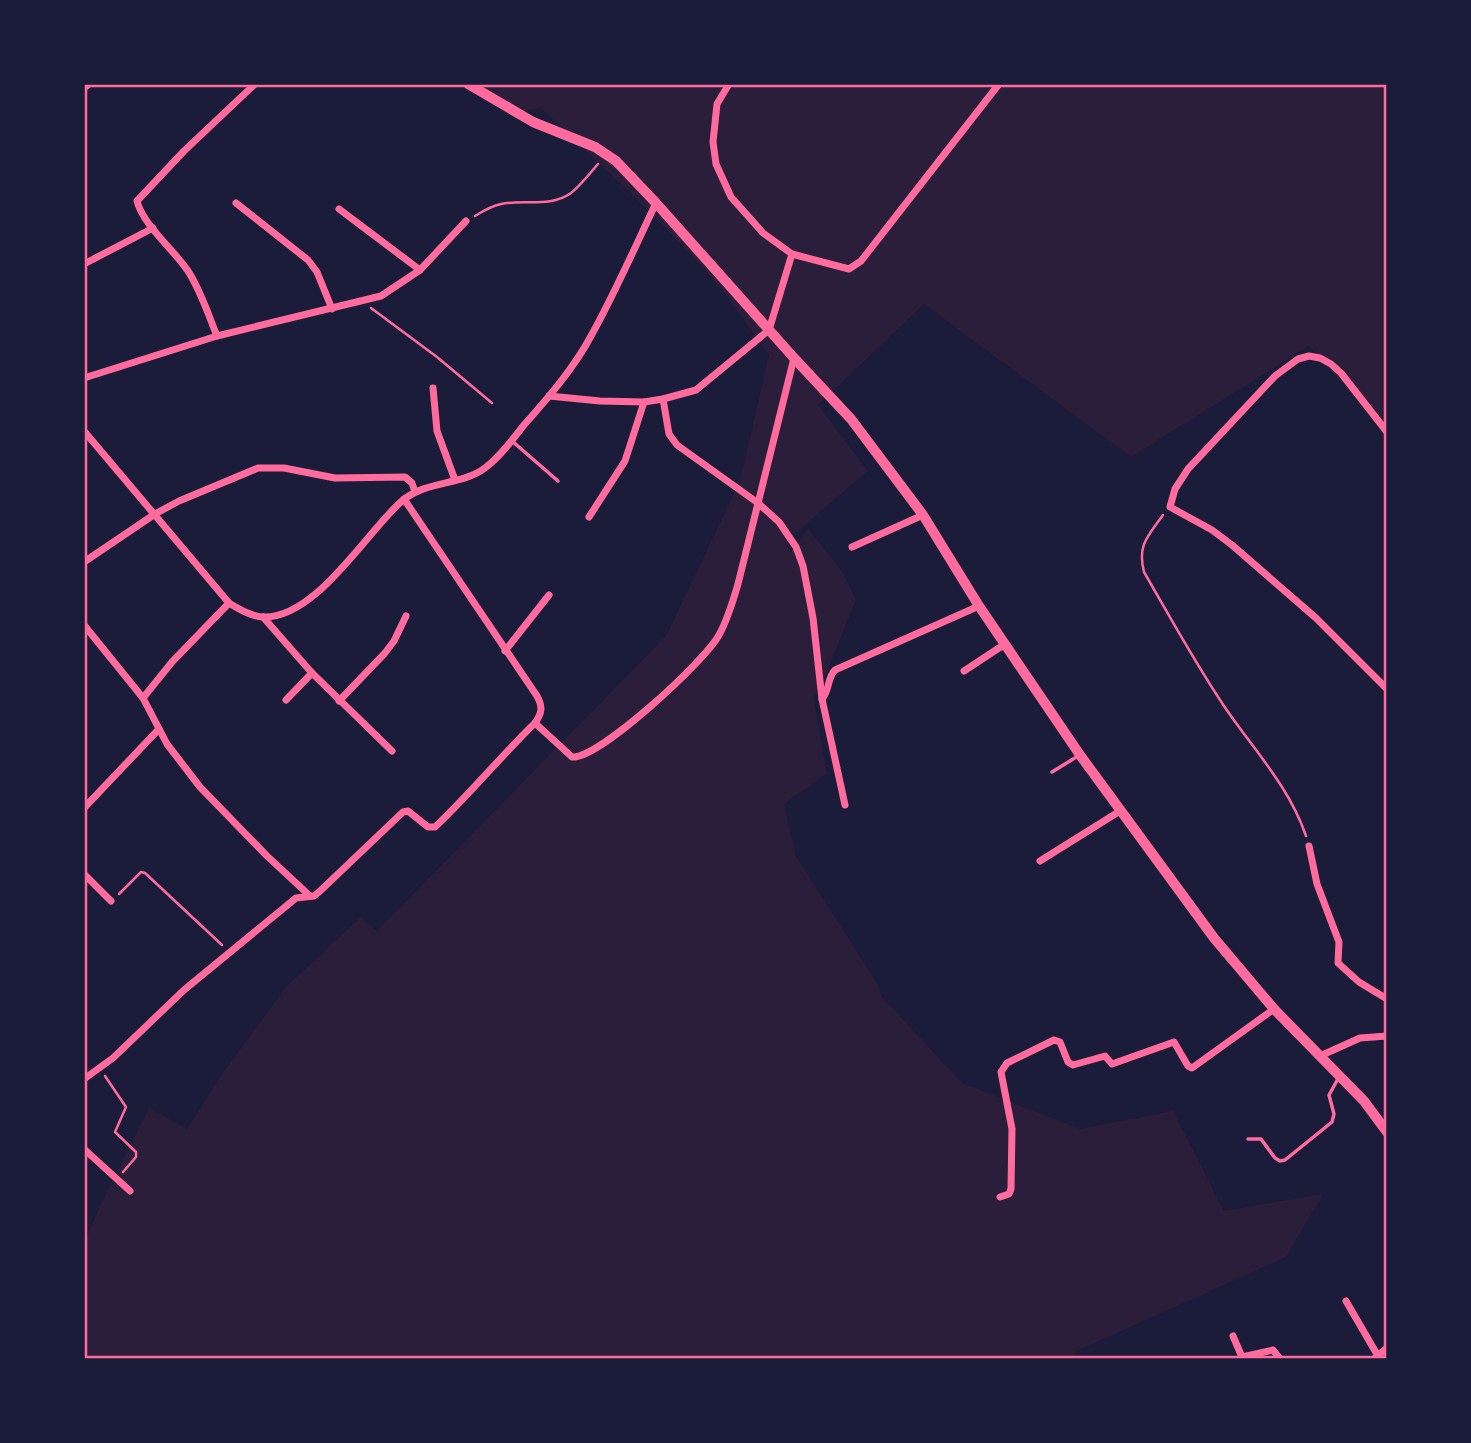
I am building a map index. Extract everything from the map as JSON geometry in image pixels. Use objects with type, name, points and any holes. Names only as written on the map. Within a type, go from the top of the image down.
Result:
[{"type":"street","points":[[84,88],[89,84]]},
{"type":"street","points":[[217,336],[190,274],[153,228],[138,205],[139,197],[255,84]]},
{"type":"street","points":[[468,84],[533,122],[606,154],[656,203],[794,359],[851,419],[923,515],[978,606],[1080,755],[1213,938],[1273,1009],[1364,1101],[1387,1132]]},
{"type":"street","points":[[729,84],[717,104],[713,123],[716,164],[731,197],[763,233],[792,254],[842,268],[855,266],[999,84]]},
{"type":"street","points":[[236,203],[308,260],[317,272],[332,309]]},
{"type":"street","points":[[84,431],[229,603],[240,610],[263,617],[280,615],[299,605],[335,576],[404,499],[415,492],[485,469],[512,440],[549,396],[591,338],[656,203]]},
{"type":"street","points":[[338,209],[421,270]]},
{"type":"street","points":[[84,378],[217,336],[381,296],[421,270],[466,221]]},
{"type":"street","points":[[84,264],[153,228]]},
{"type":"street","points":[[549,396],[644,402],[696,390],[769,330],[792,254]]},
{"type":"street","points":[[1387,432],[1331,364],[1309,356],[1298,359],[1275,376],[1188,469],[1175,489],[1170,507],[1212,530],[1232,545],[1316,618],[1387,690]]},
{"type":"street","points":[[535,723],[572,757],[585,754],[619,731],[703,658],[729,614],[794,359]]},
{"type":"street","points":[[433,388],[437,431],[455,480]]},
{"type":"street","points":[[663,399],[670,434],[677,445],[758,503],[788,533],[796,547],[803,566],[813,618],[822,699],[845,805]]},
{"type":"street","points":[[589,517],[625,461],[644,402]]},
{"type":"street","points":[[84,562],[155,514],[200,491],[244,473],[271,467],[335,478],[405,477],[415,492]]},
{"type":"street","points":[[84,1079],[100,1068],[184,990],[296,898],[320,892],[403,812],[408,811],[428,827],[435,827],[540,716],[541,704],[404,499]]},
{"type":"street","points":[[852,547],[923,515]]},
{"type":"street","points":[[505,651],[549,595]]},
{"type":"street","points":[[143,698],[172,662],[229,603]]},
{"type":"street","points":[[822,699],[829,690],[830,677],[835,670],[978,606]]},
{"type":"street","points":[[339,701],[385,653],[406,616]]},
{"type":"street","points":[[263,617],[312,673],[392,751]]},
{"type":"street","points":[[84,625],[143,698],[179,761],[200,787],[311,896]]},
{"type":"street","points":[[964,671],[1005,644]]},
{"type":"street","points":[[286,701],[312,673]]},
{"type":"street","points":[[84,808],[159,729]]},
{"type":"street","points":[[1040,860],[1120,811]]},
{"type":"street","points":[[1309,846],[1317,884],[1339,942],[1338,963],[1359,982],[1387,999]]},
{"type":"street","points":[[84,874],[111,901]]},
{"type":"street","points":[[1000,1197],[1009,1194],[1011,1179],[1012,1129],[1002,1068],[1007,1063],[1057,1040],[1068,1062],[1073,1065],[1105,1056],[1112,1064],[1174,1042],[1188,1066],[1192,1068],[1273,1009]]},
{"type":"street","points":[[1320,1056],[1360,1038],[1387,1036]]},
{"type":"street","points":[[84,1149],[130,1191]]},
{"type":"street","points":[[1346,1301],[1376,1357],[1387,1348]]},
{"type":"street","points":[[1233,1336],[1242,1357],[1273,1350],[1280,1359]]},
{"type":"lane","points":[[512,440],[558,481]]},
{"type":"lane","points":[[1052,772],[1080,755]]},
{"type":"lane","points":[[1248,1139],[1261,1139],[1275,1158],[1285,1160],[1332,1122],[1334,1114],[1329,1095],[1340,1076]]},
{"type":"path","points":[[466,221],[504,203],[531,204],[558,200],[572,192],[606,154]]},
{"type":"path","points":[[363,302],[437,357],[492,403]]},
{"type":"path","points":[[1170,507],[1144,541],[1141,561],[1144,572],[1212,688],[1284,788],[1300,817],[1309,846]]},
{"type":"path","points":[[111,901],[144,872],[230,953]]},
{"type":"path","points":[[100,1068],[125,1104],[126,1110],[115,1133],[134,1149],[136,1155],[117,1180]]},
{"type":"shaded area","points":[[469,84],[1387,84],[1387,433],[1309,346],[1131,457],[924,304],[818,405],[868,471],[788,539],[790,552],[808,529],[842,571],[856,600],[821,686],[813,695],[827,774],[784,804],[796,856],[877,983],[882,997],[962,1083],[1080,1129],[1173,1111],[1224,1211],[1323,1194],[1286,1257],[1077,1351],[1072,1359],[84,1359],[84,1244],[149,1108],[187,1129],[222,1074],[286,987],[361,917],[377,931],[666,636],[740,481],[769,355],[725,294],[682,245],[541,108],[514,113]]}]
